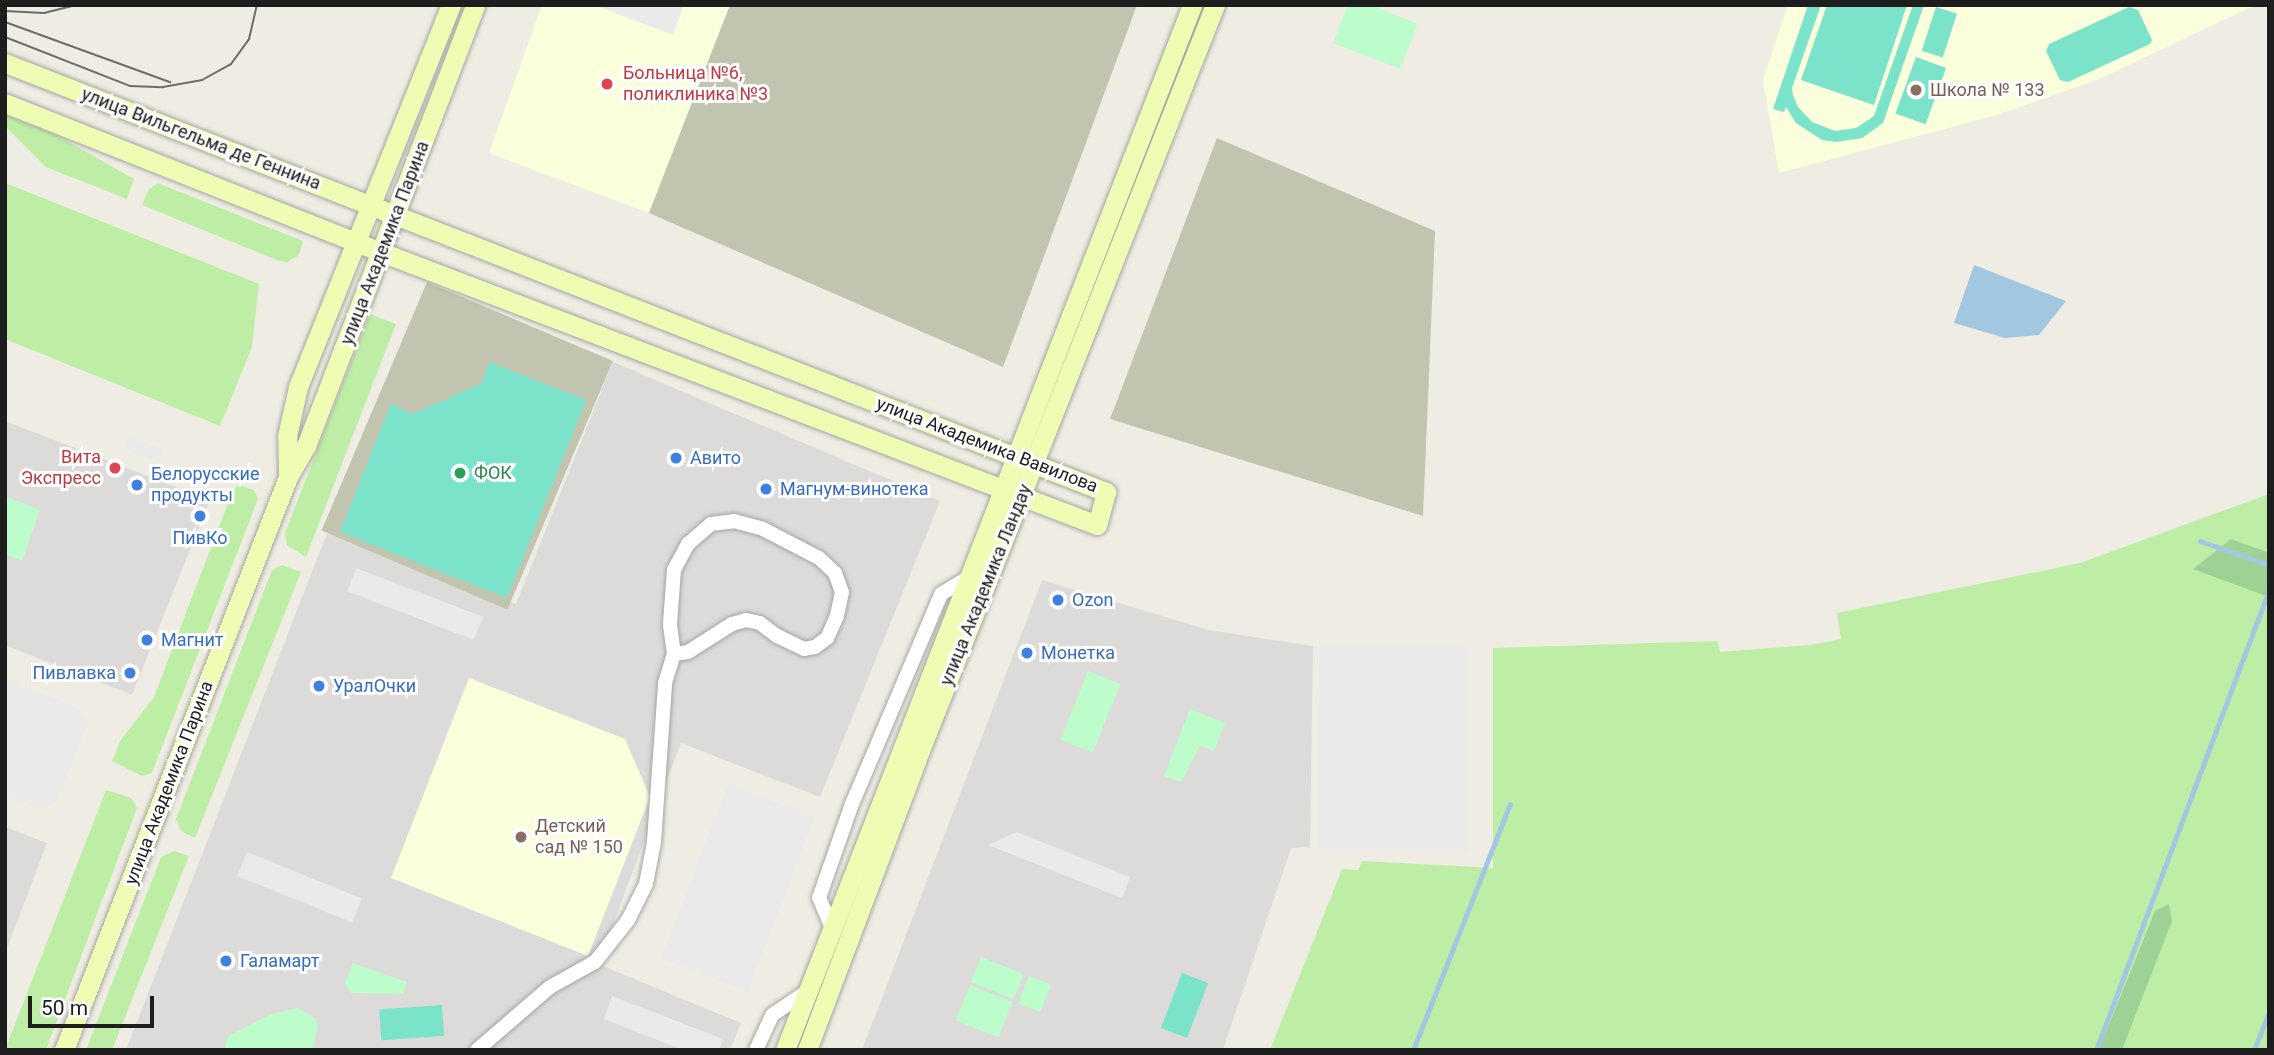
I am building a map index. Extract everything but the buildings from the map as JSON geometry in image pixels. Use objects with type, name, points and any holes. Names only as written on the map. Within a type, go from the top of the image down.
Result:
[{"type":"street","name":"улица Академика Парина","points":[[288,477],[287,436],[298,387],[451,5]]},
{"type":"street","name":"улица Академика Парина","points":[[64,1050],[288,477],[306,446],[475,5]]},
{"type":"street","name":"улица Академика Ландау","points":[[807,1050],[927,733],[1192,5]]},
{"type":"street","name":"улица Академика Ландау","points":[[1025,460],[1215,5]]},
{"type":"street","name":"улица Вильгельма де Геннина","points":[[5,63],[395,217]]},
{"type":"street","points":[[5,103],[381,252]]},
{"type":"street","name":"улица Академика Вавилова","points":[[381,252],[1097,525],[1106,492],[395,217]]},
{"type":"street","name":"улица Академика Ландау","points":[[785,1050],[969,577],[1013,492]]},
{"type":"street","points":[[477,1050],[550,988],[595,962],[628,920],[646,884],[654,842],[665,683],[674,654],[670,625],[674,570],[688,544],[711,524],[734,521],[763,529],[819,558],[835,573],[842,592],[837,616],[827,638],[816,648],[804,649],[777,636],[760,623],[746,620],[732,624],[688,652],[674,654]]},
{"type":"street","points":[[756,1050],[772,1015],[808,991]]},
{"type":"shaded area","name":"Больница №6, поликлиника №3","points":[[542,5],[730,5],[649,213],[489,153]]},
{"type":"shaded area","points":[[594,5],[684,5],[673,35]]},
{"type":"shaded area","points":[[730,5],[1137,5],[1003,367],[649,213]]},
{"type":"shaded area","name":"Школа № 133","points":[[1788,5],[2255,5],[2099,79],[1997,115],[1779,173],[1763,80]]},
{"type":"shaded area","points":[[1217,138],[1435,231],[1423,516],[1110,419]]},
{"type":"shaded area","name":"ФОК","points":[[427,282],[613,361],[507,609],[322,531]]},
{"type":"shaded area","points":[[613,362],[940,501],[820,797],[681,743],[598,964],[741,1023],[730,1050],[126,1050],[327,533],[516,604]]},
{"type":"shaded area","points":[[5,421],[210,500],[132,695],[5,645]]},
{"type":"shaded area","points":[[128,436],[164,450],[160,462],[123,448]]},
{"type":"shaded area","points":[[356,568],[483,617],[474,640],[347,591]]},
{"type":"shaded area","points":[[1042,580],[1209,630],[1313,646],[1310,847],[1291,848],[1223,1050],[862,1050]]},
{"type":"shaded area","points":[[1319,647],[1468,647],[1468,851],[1319,851]]},
{"type":"shaded area","name":"Детский сад № 150","points":[[469,678],[625,739],[650,797],[588,956],[391,878]]},
{"type":"shaded area","points":[[5,679],[75,706],[87,723],[58,800],[48,807],[36,807],[5,795]]},
{"type":"shaded area","points":[[728,784],[815,817],[748,992],[661,959]]},
{"type":"shaded area","points":[[5,827],[47,843],[5,954]]},
{"type":"shaded area","points":[[1017,832],[1130,877],[1122,898],[988,845]]},
{"type":"shaded area","points":[[247,852],[362,898],[352,923],[237,876]]},
{"type":"shaded area","points":[[612,996],[723,1039],[719,1050],[683,1050],[604,1019]]},
{"type":"green space","points":[[1348,5],[1371,5],[1418,24],[1400,69],[1333,43]]},
{"type":"green space","points":[[1808,5],[1821,5],[1792,88],[1793,95],[1798,107],[1812,122],[1835,131],[1856,128],[1874,116],[1913,5],[1924,5],[1883,123],[1862,138],[1836,142],[1822,140],[1796,123],[1786,107],[1784,112],[1773,109]]},
{"type":"green space","points":[[1827,5],[1907,5],[1874,105],[1801,80]]},
{"type":"green space","points":[[1936,7],[1957,14],[1943,58],[1922,51]]},
{"type":"green space","points":[[2129,7],[2138,10],[2152,40],[2150,44],[2068,82],[2060,80],[2046,51],[2049,44]]},
{"type":"green space","points":[[1916,57],[1946,68],[1926,124],[1895,113]]},
{"type":"green space","points":[[5,115],[53,133],[134,179],[127,199],[46,167],[5,126]]},
{"type":"green space","points":[[5,183],[259,284],[252,347],[220,426],[5,339]]},
{"type":"green space","points":[[158,183],[303,241],[299,255],[288,262],[279,261],[142,205],[149,189]]},
{"type":"green space","points":[[370,314],[396,324],[306,557],[287,545],[285,533]]},
{"type":"green space","name":"ФОК","points":[[489,362],[586,400],[507,598],[340,532],[391,404],[412,414],[481,384]]},
{"type":"green space","points":[[239,485],[254,490],[258,499],[152,773],[142,776],[112,761],[120,741],[154,697],[233,490]]},
{"type":"green space","points":[[2269,494],[2269,1050],[1270,1050],[1342,869],[1358,870],[1362,861],[1493,868],[1493,648],[1718,641],[1720,652],[1810,645],[1841,639],[1837,613],[2080,563]]},
{"type":"green space","points":[[5,496],[40,510],[22,561],[5,554]]},
{"type":"green space","points":[[2231,539],[2269,553],[2269,597],[2193,569]]},
{"type":"green space","points":[[282,565],[301,572],[195,838],[181,831],[176,819],[272,570]]},
{"type":"green space","points":[[1088,671],[1120,684],[1093,753],[1060,740]]},
{"type":"green space","points":[[1190,709],[1225,723],[1214,751],[1200,746],[1181,782],[1164,776]]},
{"type":"green space","points":[[106,790],[131,798],[137,808],[46,1050],[5,1050]]},
{"type":"green space","points":[[174,851],[189,856],[112,1050],[86,1050],[161,857]]},
{"type":"green space","points":[[2169,904],[2172,921],[2122,1050],[2099,1050],[2155,911]]},
{"type":"green space","points":[[981,957],[1024,974],[1014,999],[971,982]]},
{"type":"green space","points":[[353,963],[407,982],[404,994],[351,993],[345,983]]},
{"type":"green space","points":[[1182,973],[1208,983],[1187,1038],[1161,1028]]},
{"type":"green space","points":[[1029,976],[1051,985],[1040,1012],[1018,1003]]},
{"type":"green space","points":[[970,985],[1013,1002],[998,1037],[956,1020]]},
{"type":"green space","points":[[442,1005],[444,1036],[381,1040],[379,1009]]},
{"type":"green space","points":[[298,1008],[316,1019],[318,1028],[312,1050],[224,1050],[228,1036],[271,1014]]},
{"type":"water","points":[[1974,265],[2066,301],[2039,335],[2005,338],[1954,323]]},
{"type":"waterway","points":[[2200,541],[2269,565]]},
{"type":"waterway","points":[[2096,1050],[2269,590]]},
{"type":"waterway","points":[[1413,1050],[1510,804]]},
{"type":"waterway","points":[[2254,1050],[2269,1012]]},
{"type":"tram line","points":[[5,11],[44,13],[75,5]]},
{"type":"tram line","points":[[5,37],[130,86],[163,87],[202,80],[231,64],[249,39],[257,5]]},
{"type":"tram line","points":[[5,22],[170,82]]},
{"type":"place","name":"Больница №6, поликлиника №3","points":[[607,84]]},
{"type":"place","name":"Школа № 133","points":[[1916,90]]},
{"type":"place","name":"Авито","points":[[676,458]]},
{"type":"place","name":"Вита Экспресс","points":[[115,468]]},
{"type":"place","name":"ФОК","points":[[460,473]]},
{"type":"place","name":"Белорусские продукты","points":[[137,485]]},
{"type":"place","name":"Магнум-винотека","points":[[766,489]]},
{"type":"place","name":"ПивКо","points":[[200,516]]},
{"type":"place","name":"Ozon","points":[[1058,600]]},
{"type":"place","name":"Магнит","points":[[147,640]]},
{"type":"place","name":"Монетка","points":[[1027,653]]},
{"type":"place","name":"Пивлавка","points":[[130,673]]},
{"type":"place","name":"УралОчки","points":[[319,686]]},
{"type":"place","name":"Детский сад № 150","points":[[521,837]]},
{"type":"place","name":"Галамарт","points":[[226,961]]}]
